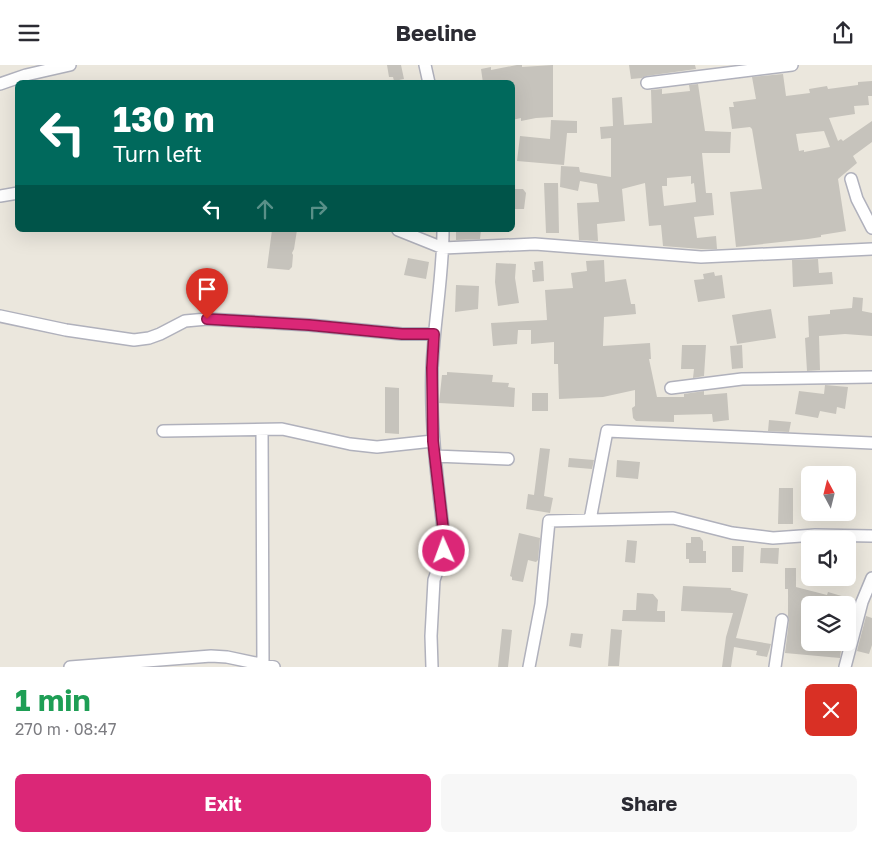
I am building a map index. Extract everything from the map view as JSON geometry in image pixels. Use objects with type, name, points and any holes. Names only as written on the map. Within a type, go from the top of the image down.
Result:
[{"type":"street","points":[[0,84],[26,75],[70,65]]},
{"type":"street","points":[[425,65],[428,80]]},
{"type":"street","points":[[647,83],[792,65]]},
{"type":"street","points":[[851,179],[857,199],[872,228]]},
{"type":"street","points":[[0,196],[15,194]]},
{"type":"street","points":[[403,232],[443,248],[535,244],[700,257],[872,249]]},
{"type":"street","points":[[432,667],[431,636],[434,580],[444,551],[433,441],[432,368],[444,232]]},
{"type":"street","points":[[0,316],[66,330],[134,340],[160,335],[185,321],[207,319],[309,325],[402,334],[434,334]]},
{"type":"street","points":[[670,388],[742,379],[872,377]]},
{"type":"street","points":[[162,431],[282,429],[350,444],[377,447],[433,441]]},
{"type":"street","points":[[70,667],[211,656],[227,657],[268,666],[262,430]]},
{"type":"street","points":[[590,520],[607,431],[872,443]]},
{"type":"street","points":[[435,456],[508,459]]},
{"type":"street","points":[[528,667],[541,604],[549,521],[674,518],[732,533],[773,538],[815,535],[872,536]]},
{"type":"street","points":[[845,667],[867,603],[872,578]]},
{"type":"street","points":[[774,667],[782,620]]},
{"type":"building","points":[[387,65],[401,65],[404,79],[394,80],[393,77],[389,77]]},
{"type":"building","points":[[517,65],[522,65],[522,67],[553,65],[553,117],[521,121],[521,118],[515,119],[515,80],[483,80],[481,69],[491,67],[491,70]]},
{"type":"building","points":[[629,65],[695,65],[696,69],[631,79]]},
{"type":"building","points":[[783,74],[786,96],[810,93],[809,89],[827,86],[828,89],[858,85],[858,82],[872,81],[872,96],[868,96],[869,105],[854,106],[855,114],[829,118],[838,141],[841,139],[843,141],[872,121],[872,142],[853,156],[857,163],[838,179],[846,231],[808,239],[736,247],[730,192],[762,189],[752,129],[750,127],[732,129],[729,107],[734,107],[733,102],[756,99],[752,77]],"holes":[[[824,131],[830,147],[804,152],[804,150],[799,151],[796,134]]]},
{"type":"building","points":[[698,84],[705,131],[731,132],[730,153],[702,153],[706,193],[712,193],[714,215],[694,217],[697,238],[716,236],[717,249],[663,246],[661,225],[649,226],[645,183],[622,189],[625,221],[597,224],[598,241],[579,240],[577,203],[599,202],[597,184],[580,181],[578,191],[560,187],[561,166],[579,167],[580,172],[611,177],[611,138],[601,139],[600,127],[613,126],[612,98],[622,97],[624,125],[652,123],[651,90],[662,89],[662,94],[690,91],[689,85]],"holes":[[[691,176],[691,184],[694,183],[696,202],[664,206],[662,186],[667,186],[667,178]]]},
{"type":"building","points":[[551,120],[577,121],[577,133],[567,133],[564,165],[517,161],[520,136],[550,139]]},
{"type":"building","points":[[544,183],[558,183],[559,233],[546,233]]},
{"type":"building","points":[[515,189],[523,189],[526,193],[524,209],[515,209]]},
{"type":"building","points":[[272,232],[297,232],[292,253],[292,267],[289,270],[267,268]]},
{"type":"building","points":[[456,232],[481,232],[480,239],[456,240]]},
{"type":"building","points":[[408,258],[429,262],[426,279],[404,275]]},
{"type":"building","points":[[818,259],[819,273],[832,272],[833,284],[793,287],[792,260]]},
{"type":"building","points":[[604,260],[605,282],[626,279],[631,304],[635,304],[636,314],[604,317],[603,346],[650,343],[651,359],[649,359],[657,397],[684,397],[684,394],[704,391],[704,395],[727,393],[729,420],[713,422],[712,414],[674,415],[674,422],[636,421],[633,418],[632,408],[635,406],[635,390],[603,397],[559,399],[558,364],[554,364],[554,342],[531,344],[531,330],[518,330],[517,344],[493,346],[491,323],[547,320],[545,290],[573,288],[571,273],[587,271],[586,261]]},
{"type":"building","points":[[543,261],[544,281],[533,282],[532,270],[535,270],[534,262]]},
{"type":"building","points":[[496,263],[516,264],[515,278],[519,303],[498,306],[495,282]]},
{"type":"building","points":[[714,272],[715,276],[722,275],[725,298],[698,302],[694,280],[704,279],[703,274]]},
{"type":"building","points":[[456,285],[479,286],[478,309],[455,312]]},
{"type":"building","points":[[853,297],[863,298],[862,311],[872,313],[872,336],[845,334],[819,336],[820,370],[807,371],[805,338],[809,337],[808,316],[830,314],[830,310],[852,308]]},
{"type":"building","points":[[771,309],[776,338],[737,344],[732,315]]},
{"type":"building","points":[[682,345],[706,345],[704,376],[693,378],[694,369],[681,369]]},
{"type":"building","points":[[742,345],[743,368],[732,369],[730,346]]},
{"type":"building","points":[[447,372],[493,375],[492,382],[509,383],[508,387],[515,388],[514,407],[439,403],[442,375],[447,375]]},
{"type":"building","points":[[825,385],[848,387],[845,409],[837,407],[836,414],[820,411],[818,418],[795,414],[799,391],[824,394]]},
{"type":"building","points":[[385,387],[399,388],[399,434],[385,433]]},
{"type":"building","points":[[532,393],[548,393],[548,411],[532,411]]},
{"type":"building","points":[[769,420],[791,422],[789,432],[768,431]]},
{"type":"building","points":[[540,448],[550,449],[544,496],[553,498],[550,513],[526,509],[528,494],[534,495]]},
{"type":"building","points":[[569,458],[594,460],[592,469],[568,467]]},
{"type":"building","points":[[617,460],[640,462],[638,479],[616,477]]},
{"type":"building","points":[[779,488],[793,488],[793,524],[778,524]]},
{"type":"building","points":[[519,533],[540,538],[538,560],[536,562],[528,560],[523,582],[512,580],[510,576]]},
{"type":"building","points":[[691,537],[700,537],[703,541],[703,551],[706,551],[706,563],[689,563],[689,559],[686,559],[686,543],[691,543]]},
{"type":"building","points":[[627,540],[637,541],[635,563],[625,562]]},
{"type":"building","points":[[732,546],[744,546],[743,572],[732,572]]},
{"type":"building","points":[[761,548],[779,548],[778,564],[760,563]]},
{"type":"building","points":[[785,568],[796,568],[796,587],[827,595],[828,592],[842,596],[801,596],[801,651],[841,651],[840,658],[785,653],[789,621],[788,589],[785,589]]},
{"type":"building","points":[[683,586],[731,588],[731,590],[748,594],[736,638],[771,644],[767,657],[756,655],[757,651],[734,647],[731,667],[722,667],[726,637],[733,613],[681,611]]},
{"type":"building","points":[[637,593],[653,594],[658,600],[657,611],[665,611],[665,622],[622,621],[623,610],[636,610]]},
{"type":"building","points":[[866,616],[872,618],[872,645],[869,654],[857,651]]},
{"type":"building","points":[[502,629],[512,630],[508,667],[498,667]]},
{"type":"building","points":[[611,629],[622,630],[619,666],[608,666]]},
{"type":"building","points":[[571,633],[583,634],[581,648],[569,646]]},
{"type":"route","points":[[207,319],[309,325],[402,334],[434,334],[432,368],[433,441],[444,551]]}]
